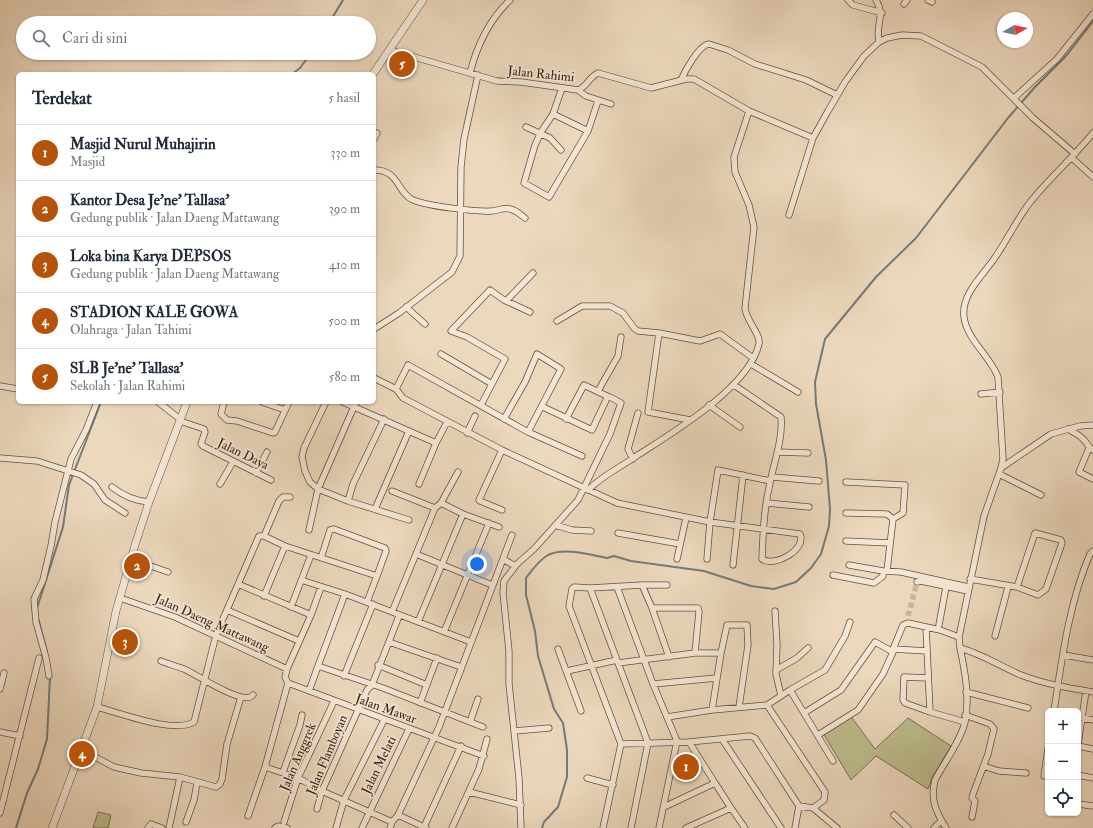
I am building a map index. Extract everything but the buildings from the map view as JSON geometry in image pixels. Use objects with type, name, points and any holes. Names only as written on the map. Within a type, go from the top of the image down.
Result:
[{"type":"street","points":[[374,72],[423,0]]},
{"type":"street","points":[[470,73],[473,61],[486,30],[498,13],[510,0]]},
{"type":"street","points":[[848,0],[853,5],[882,12]]},
{"type":"street","points":[[876,0],[882,12],[877,30],[878,42]]},
{"type":"street","points":[[1015,99],[1057,59],[1093,14]]},
{"type":"street","points":[[789,215],[813,138],[837,95],[864,56],[878,42],[887,38],[902,35],[927,38],[982,67],[1074,156],[1093,177]]},
{"type":"street","points":[[681,80],[687,68],[707,44],[728,50],[756,64],[806,80],[837,95]]},
{"type":"street","name":"Jalan Rahimi","points":[[390,50],[497,81],[521,82],[578,90],[584,87],[593,76],[598,73],[651,88],[681,80],[697,80],[749,111],[813,138]]},
{"type":"street","points":[[376,328],[406,307],[455,268],[460,256],[460,209],[464,139],[478,75]]},
{"type":"street","points":[[562,88],[553,114],[541,132],[524,182],[549,197],[588,131],[598,101]]},
{"type":"street","points":[[578,90],[598,101],[610,104]]},
{"type":"street","points":[[586,489],[690,420],[740,380],[751,364],[759,340],[746,318],[745,308],[754,227],[749,205],[735,172],[734,162],[749,111]]},
{"type":"street","points":[[553,114],[588,131]]},
{"type":"street","points":[[526,126],[541,132],[550,138],[562,150]]},
{"type":"street","points":[[946,828],[933,805],[934,785],[965,722],[965,672],[959,637],[984,516],[1000,471],[1000,392],[995,369],[972,336],[966,324],[965,304],[968,296],[995,258],[1028,205],[1074,156],[1093,133]]},
{"type":"street","points":[[376,170],[386,172],[394,177],[405,192],[415,201],[460,209],[491,212],[508,208],[525,218]]},
{"type":"street","points":[[506,301],[533,273]]},
{"type":"street","points":[[481,405],[505,359],[467,337],[451,331],[488,291],[491,290],[506,301],[530,312]]},
{"type":"street","points":[[557,321],[582,306],[610,306],[623,312],[636,330],[659,332],[700,340],[720,334],[753,358]]},
{"type":"street","points":[[406,307],[425,324]]},
{"type":"street","points":[[659,332],[648,412],[690,420]]},
{"type":"street","points":[[598,391],[618,356],[621,337]]},
{"type":"street","points":[[441,354],[492,384]]},
{"type":"street","points":[[504,419],[522,388],[536,354],[561,369],[543,407],[528,432]]},
{"type":"street","points":[[396,389],[408,364],[528,432],[582,456]]},
{"type":"street","points":[[751,364],[798,392]]},
{"type":"street","points":[[376,379],[396,389],[403,398],[467,433],[625,506],[710,522],[763,530],[800,534],[801,536],[794,552],[777,560],[766,561],[762,559],[763,530],[777,452],[781,420],[780,415],[734,384]]},
{"type":"street","points":[[521,828],[521,805],[509,684],[509,651],[503,593],[504,581],[515,566],[555,525],[586,489],[621,406],[621,402],[584,385],[566,419]]},
{"type":"street","points":[[0,386],[16,389]]},
{"type":"street","points":[[982,394],[1000,392]]},
{"type":"street","points":[[543,407],[592,430],[609,397]]},
{"type":"street","points":[[49,676],[46,658],[36,622],[34,599],[43,580],[51,546],[54,522],[70,471],[71,459],[86,430],[96,404]]},
{"type":"street","points":[[160,404],[180,420]]},
{"type":"street","points":[[52,828],[97,707],[112,629],[131,559],[149,502],[186,404]]},
{"type":"street","points":[[224,404],[221,414],[227,420],[237,421],[273,433],[275,432],[288,404]]},
{"type":"street","points":[[268,404],[285,410]]},
{"type":"street","points":[[325,404],[304,448],[302,457],[305,471],[310,482],[318,489],[348,501],[409,520]]},
{"type":"street","points":[[309,530],[318,489],[356,404],[384,419],[436,443]]},
{"type":"street","points":[[709,405],[740,427]]},
{"type":"street","points":[[633,459],[628,449],[638,413]]},
{"type":"street","points":[[467,433],[475,416]]},
{"type":"street","points":[[348,501],[353,484],[384,419]]},
{"type":"street","name":"Jalan Daya","points":[[180,420],[204,429],[205,432],[202,445],[271,480]]},
{"type":"street","points":[[419,484],[436,443],[447,422]]},
{"type":"street","points":[[1000,471],[1040,440],[1068,429],[1092,424]]},
{"type":"street","points":[[1068,429],[1085,440],[1091,449],[1079,472],[1093,479]]},
{"type":"street","points":[[374,509],[409,431]]},
{"type":"street","points":[[502,450],[479,500],[502,510]]},
{"type":"street","points":[[256,473],[267,452]]},
{"type":"street","points":[[777,452],[808,453]]},
{"type":"street","points":[[0,458],[37,461],[81,475],[94,484],[105,500],[125,513]]},
{"type":"street","points":[[220,484],[233,462]]},
{"type":"street","points":[[707,559],[710,522],[718,470],[771,479],[819,481]]},
{"type":"street","points":[[1000,471],[1041,495]]},
{"type":"street","points":[[392,612],[435,508],[441,503],[458,472]]},
{"type":"street","points":[[733,565],[736,526],[743,475]]},
{"type":"street","points":[[846,482],[905,485],[903,513],[893,519]]},
{"type":"street","points":[[112,487],[118,492],[149,502]]},
{"type":"street","points":[[392,490],[435,508]]},
{"type":"street","points":[[264,536],[279,501],[283,497],[290,497]]},
{"type":"street","points":[[441,503],[463,514],[499,527]]},
{"type":"street","points":[[767,503],[809,506]]},
{"type":"street","points":[[846,513],[888,514],[893,519]]},
{"type":"street","points":[[418,622],[463,514]]},
{"type":"street","points":[[677,560],[686,518]]},
{"type":"street","points":[[833,575],[874,583],[883,576],[893,519]]},
{"type":"street","points":[[444,632],[466,575],[489,523]]},
{"type":"street","points":[[555,525],[572,530],[590,532]]},
{"type":"street","points":[[321,558],[330,530],[334,529],[385,548],[386,551],[377,576],[370,603],[344,676]]},
{"type":"street","points":[[618,532],[680,544]]},
{"type":"street","points":[[970,579],[1008,587],[1017,587],[1038,595],[1044,592],[1062,543],[1061,540],[1035,533],[1017,587]]},
{"type":"street","points":[[390,828],[392,822],[398,815],[445,712],[512,535]]},
{"type":"street","points":[[97,707],[154,723],[178,725],[192,723],[195,720],[216,635],[258,537],[264,536],[284,546],[377,576]]},
{"type":"street","points":[[846,541],[890,543]]},
{"type":"street","points":[[264,596],[284,546]]},
{"type":"street","points":[[1054,708],[1077,588],[1090,554],[1093,551]]},
{"type":"street","points":[[416,554],[492,585]]},
{"type":"street","points":[[291,607],[311,555]]},
{"type":"street","points":[[131,559],[168,572]]},
{"type":"street","points":[[503,559],[515,566]]},
{"type":"street","points":[[849,565],[901,572],[968,589]]},
{"type":"street","points":[[301,580],[370,603],[399,616],[471,642]]},
{"type":"street","points":[[917,582],[921,581],[946,587],[968,589]]},
{"type":"street","points":[[238,584],[311,615]]},
{"type":"street","points":[[642,585],[652,608],[669,657]]},
{"type":"street","points":[[603,828],[621,744],[569,606],[573,587],[590,588],[667,585]]},
{"type":"street","points":[[617,586],[653,684],[677,741],[659,828]]},
{"type":"street","points":[[248,816],[265,767],[288,683],[285,677],[287,669],[311,615],[321,587]]},
{"type":"street","points":[[939,625],[946,587]]},
{"type":"street","points":[[995,636],[1008,587]]},
{"type":"street","points":[[590,588],[648,743],[631,828]]},
{"type":"street","points":[[309,691],[345,594]]},
{"type":"street","name":"Jalan Daeng Mattawang","points":[[120,598],[154,609],[216,635],[287,669]]},
{"type":"street","points":[[652,608],[698,608],[699,612],[695,653]]},
{"type":"street","points":[[227,610],[299,641]]},
{"type":"street","points":[[775,612],[777,645],[776,670],[782,696]]},
{"type":"street","name":"Jalan Flamboyan","points":[[317,809],[322,791],[368,688],[372,685],[378,665],[399,616]]},
{"type":"street","points":[[908,616],[893,650],[927,651]]},
{"type":"street","points":[[667,717],[712,710],[767,705],[825,670],[840,642],[846,636],[850,622]]},
{"type":"street","points":[[906,623],[926,627],[959,637]]},
{"type":"street","points":[[712,710],[727,625],[747,626],[748,645],[739,707]]},
{"type":"street","points":[[926,627],[930,712]]},
{"type":"street","points":[[389,642],[461,667]]},
{"type":"street","points":[[804,713],[841,690],[875,642],[893,652],[883,674],[856,713],[818,735]]},
{"type":"street","points":[[558,648],[581,711]]},
{"type":"street","points":[[776,670],[797,658],[808,648]]},
{"type":"street","points":[[960,648],[989,657],[1023,675],[1058,686],[1093,692]]},
{"type":"street","points":[[567,671],[617,662],[695,653],[721,653]]},
{"type":"street","points":[[1064,655],[1093,660]]},
{"type":"street","points":[[0,813],[39,658]]},
{"type":"street","points":[[420,703],[436,658]]},
{"type":"street","points":[[161,661],[183,669],[242,697],[252,697],[253,695]]},
{"type":"street","points":[[378,665],[427,685]]},
{"type":"street","points":[[318,666],[483,727]]},
{"type":"street","points":[[0,689],[4,673]]},
{"type":"street","points":[[928,678],[904,677],[903,700],[905,703],[965,722]]},
{"type":"street","points":[[653,684],[717,678]]},
{"type":"street","name":"Jalan Mawar","points":[[288,683],[384,720],[461,746],[484,756]]},
{"type":"street","points":[[790,690],[834,760]]},
{"type":"street","points":[[1081,713],[1086,690]]},
{"type":"street","points":[[966,692],[1028,708]]},
{"type":"street","points":[[82,750],[114,767],[141,773],[180,777],[213,787],[220,784],[225,764],[227,744],[242,697]]},
{"type":"street","points":[[470,722],[478,699]]},
{"type":"street","name":"Jalan Anggrek","points":[[284,822],[298,778],[334,701]]},
{"type":"street","points":[[767,705],[825,792],[824,800],[813,808]]},
{"type":"street","points":[[283,772],[300,726],[302,715]]},
{"type":"street","points":[[965,715],[985,722],[994,728],[972,798],[976,801],[972,817]]},
{"type":"street","points":[[1081,718],[1093,720]]},
{"type":"street","points":[[336,828],[344,800],[384,720]]},
{"type":"street","points":[[514,731],[549,728]]},
{"type":"street","name":"Jalan Melati","points":[[362,828],[409,729]]},
{"type":"street","points":[[0,732],[20,736]]},
{"type":"street","points":[[621,744],[677,741],[689,742],[750,736],[755,738],[798,806],[795,828]]},
{"type":"street","points":[[452,828],[484,756],[488,739]]},
{"type":"street","points":[[722,739],[781,828]]},
{"type":"street","points":[[689,742],[743,828]]},
{"type":"street","points":[[398,815],[415,825],[425,827],[461,746]]},
{"type":"street","points":[[1081,746],[1093,749]]},
{"type":"street","points":[[983,766],[999,771],[1026,773]]},
{"type":"street","points":[[265,767],[298,778],[322,791],[392,822]]},
{"type":"street","points":[[1044,776],[1045,769]]},
{"type":"street","points":[[1081,776],[1093,778]]},
{"type":"street","points":[[168,828],[180,777]]},
{"type":"street","points":[[587,778],[612,785]]},
{"type":"street","points":[[186,822],[196,794],[197,783]]},
{"type":"street","points":[[664,808],[715,783]]},
{"type":"street","points":[[469,792],[521,805]]},
{"type":"street","points":[[1081,804],[1093,806]]},
{"type":"street","points":[[798,806],[813,808],[837,828]]},
{"type":"street","points":[[686,828],[731,808]]},
{"type":"street","points":[[894,815],[908,828]]},
{"type":"street","points":[[934,828],[942,821]]},
{"type":"street","points":[[148,828],[151,824],[162,828]]},
{"type":"street","points":[[275,828],[278,826],[287,828]]},
{"type":"green space","points":[[850,715],[875,749],[908,718],[951,746],[933,776],[928,789],[876,756],[851,780],[823,733]]},
{"type":"green space","points":[[98,812],[111,815],[108,828],[93,828]]},
{"type":"waterway","points":[[333,16],[343,0]]},
{"type":"waterway","points":[[542,828],[544,822],[558,807],[567,777],[567,750],[563,723],[554,709],[538,656],[535,631],[526,595],[526,578],[536,565],[545,557],[554,553],[562,552],[578,552],[607,558],[614,556],[631,561],[704,571],[751,586],[774,589],[796,582],[811,568],[821,554],[829,526],[830,509],[826,460],[816,404],[815,382],[825,339],[876,277],[916,238],[1008,118],[1035,87],[1066,56],[1093,21]]},
{"type":"waterway","points":[[295,72],[306,60]]},
{"type":"waterway","points":[[37,608],[63,527],[69,485],[100,404]]},
{"type":"waterway","points":[[38,618],[47,652]]},
{"type":"waterway","points":[[16,828],[27,793],[38,769],[47,739],[50,677]]},
{"type":"tunnel","points":[[908,616],[917,582]]},
{"type":"place","name":"SLB Je'ne' Tallasa'","points":[[402,64]]},
{"type":"place","name":"Kantor Desa Je'ne' Tallasa'","points":[[137,566]]},
{"type":"place","name":"Loka bina Karya DEPSOS","points":[[125,642]]},
{"type":"place","name":"STADION KALE GOWA","points":[[82,754]]},
{"type":"place","name":"Masjid Nurul Muhajirin","points":[[686,767]]}]
